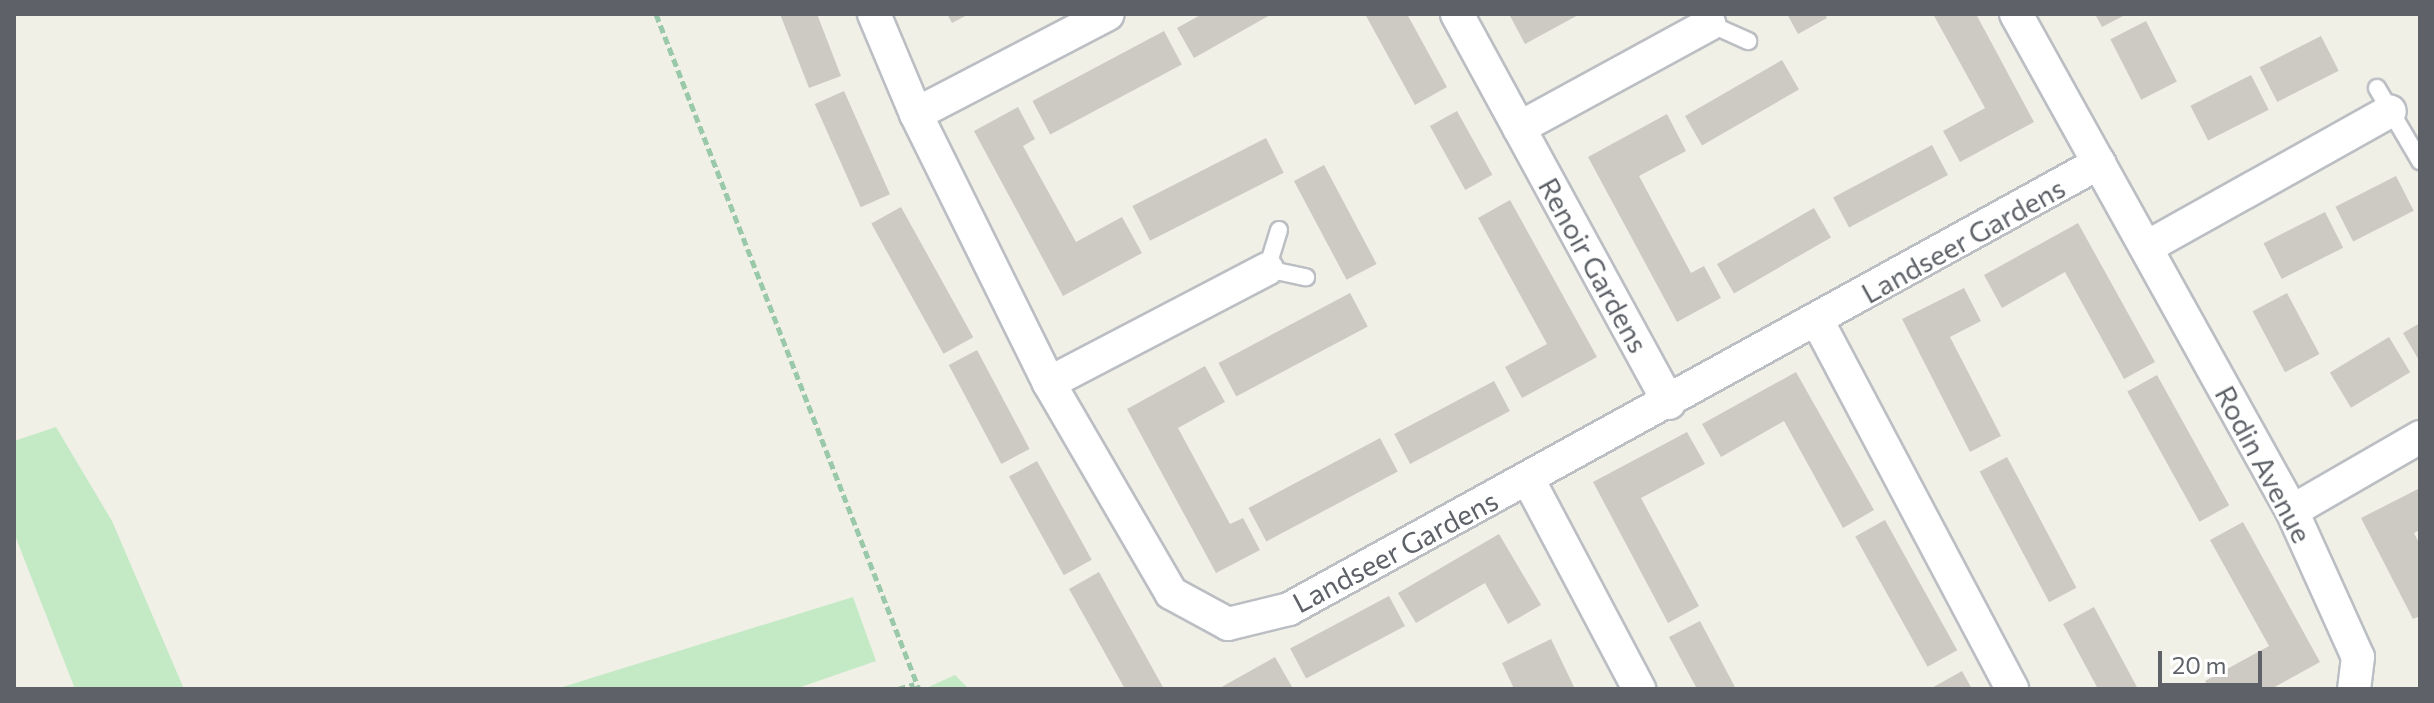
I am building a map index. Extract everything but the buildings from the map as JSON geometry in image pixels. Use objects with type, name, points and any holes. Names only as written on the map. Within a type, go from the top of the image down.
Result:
[{"type":"street","name":"Landseer Gardens","points":[[874,14],[916,114],[1049,383],[1171,593],[1228,624],[1289,609],[1818,322],[2099,163]]},
{"type":"street","points":[[916,114],[1108,14]]},
{"type":"street","name":"Renoir Gardens","points":[[1457,14],[1669,403]]},
{"type":"street","name":"Rodin Avenue","points":[[2016,14],[2292,511],[2358,657],[2354,689]]},
{"type":"street","points":[[1519,128],[1711,19]]},
{"type":"street","points":[[2147,247],[2384,99]]},
{"type":"street","points":[[1049,383],[1267,269]]},
{"type":"street","points":[[1818,322],[2012,689]]},
{"type":"street","points":[[2292,511],[2420,437]]},
{"type":"street","points":[[1528,479],[1639,689]]},
{"type":"lane","points":[[1711,19],[1748,41]]},
{"type":"lane","points":[[2384,99],[2420,161]]},
{"type":"lane","points":[[1279,230],[1267,269],[1306,277]]},
{"type":"path","points":[[656,14],[917,686],[898,689]]},
{"type":"green space","points":[[56,427],[112,521],[184,689],[75,689],[14,533],[14,441]]},
{"type":"green space","points":[[853,597],[876,661],[795,689],[556,689]]},
{"type":"green space","points":[[955,675],[969,689],[924,689]]}]
